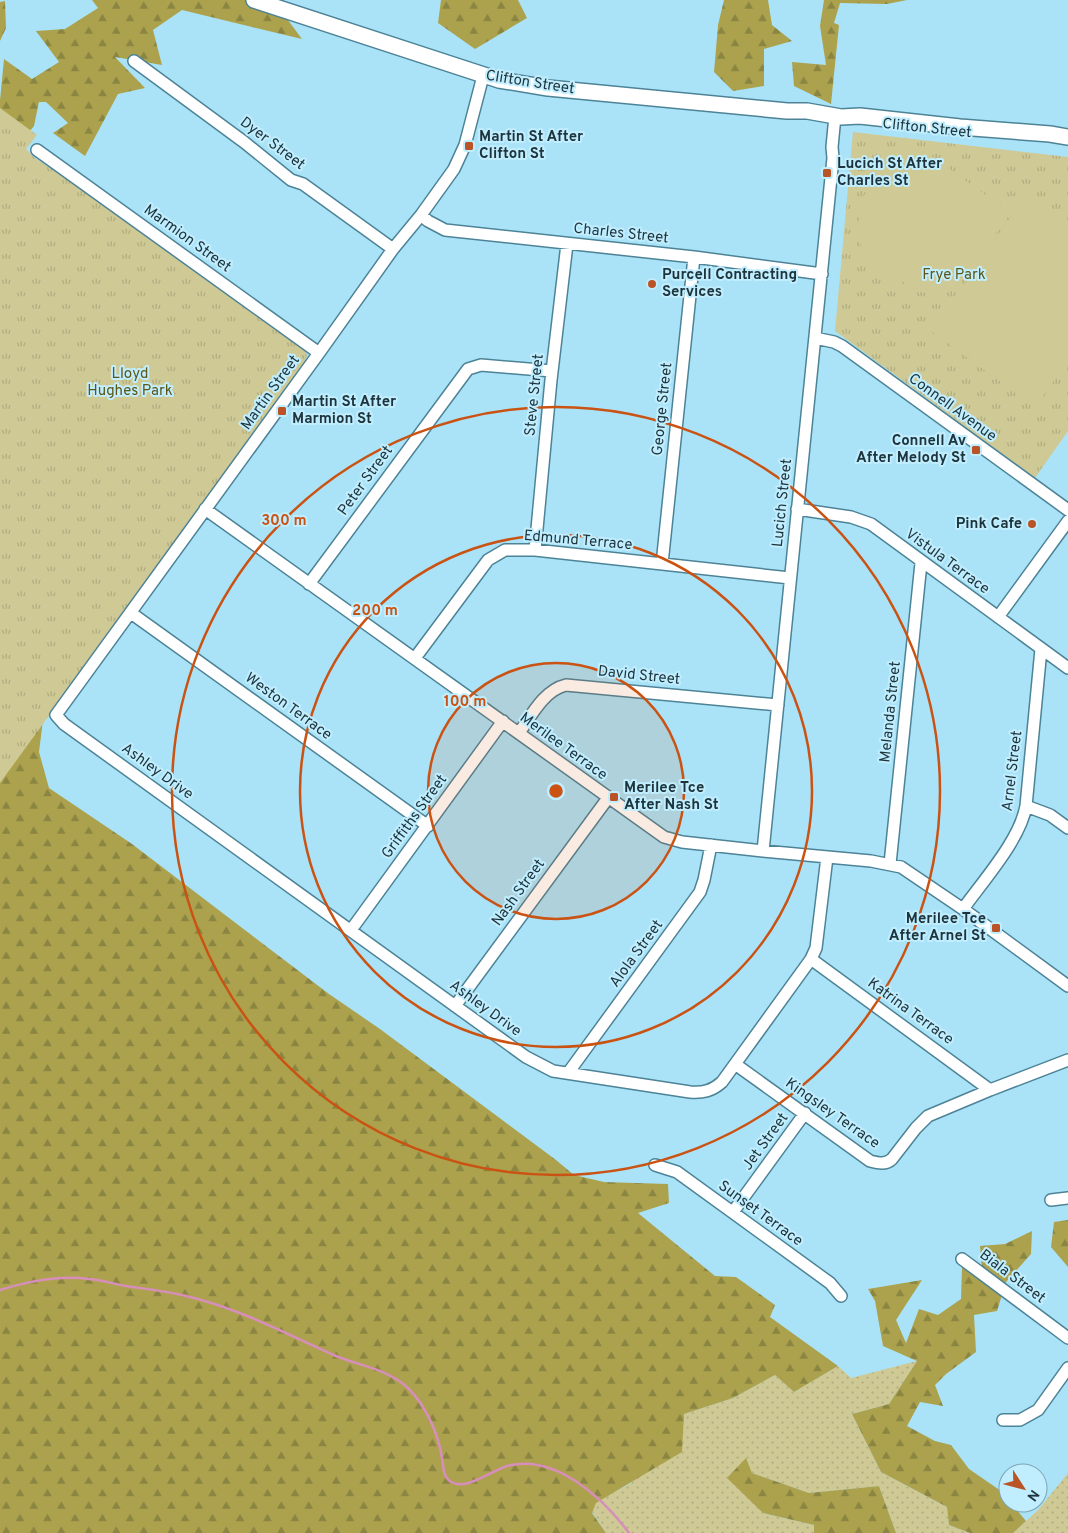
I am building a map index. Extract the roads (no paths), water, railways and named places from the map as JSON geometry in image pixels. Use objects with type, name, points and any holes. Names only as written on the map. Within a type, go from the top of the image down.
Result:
[{"type":"main road","name":"Clifton Street","points":[[254,0],[483,76],[548,88],[787,111],[838,120],[1068,145]]},
{"type":"main road","name":"Clifton Street","points":[[838,120],[860,116],[1068,137]]},
{"type":"street","name":"Dyer Street","points":[[134,61],[244,142],[291,180],[302,184],[393,249]]},
{"type":"street","name":"Martin Street","points":[[56,715],[393,249],[421,215],[454,169],[465,145],[483,76]]},
{"type":"street","name":"Lucich Street","points":[[763,851],[833,158],[838,148],[838,120]]},
{"type":"street","name":"Marmion Street","points":[[37,150],[319,353]]},
{"type":"street","name":"Charles Street","points":[[421,215],[445,230],[694,257],[822,274]]},
{"type":"street","name":"Steve Street","points":[[535,550],[552,371],[567,244]]},
{"type":"street","name":"George Street","points":[[662,564],[694,257]]},
{"type":"street","name":"Connell Avenue","points":[[815,338],[834,342],[842,346],[1068,510]]},
{"type":"street","name":"Peter Street","points":[[309,584],[468,369],[481,365],[552,371]]},
{"type":"street","name":"Merilee Terrace","points":[[205,508],[664,837],[676,841],[890,864],[900,867],[963,909],[1068,986]]},
{"type":"street","name":"Vistula Terrace","points":[[797,509],[851,517],[871,524],[1068,668]]},
{"type":"street","points":[[998,617],[1068,521]]},
{"type":"street","name":"Edmund Terrace","points":[[415,658],[488,560],[505,550],[535,550],[790,578]]},
{"type":"street","name":"Melanda Street","points":[[890,864],[922,563]]},
{"type":"street","name":"Weston Terrace","points":[[131,613],[428,826]]},
{"type":"street","name":"Arnel Street","points":[[963,909],[1022,823],[1026,806],[1041,649]]},
{"type":"street","name":"David Street","points":[[519,733],[545,697],[555,688],[566,685],[778,705]]},
{"type":"street","name":"Ashley Drive","points":[[56,715],[64,724],[526,1057],[553,1071],[696,1092],[714,1089],[722,1082],[811,959],[816,948],[827,857]]},
{"type":"street","name":"Griffiths Street","points":[[351,930],[428,826],[502,721]]},
{"type":"street","name":"Nash Street","points":[[455,1006],[608,798]]},
{"type":"street","points":[[1026,806],[1050,814],[1068,828]]},
{"type":"street","name":"Alola Street","points":[[568,1073],[700,892],[711,845]]},
{"type":"street","name":"Katrina Terrace","points":[[811,959],[990,1090]]},
{"type":"street","name":"Kingsley Terrace","points":[[735,1064],[870,1160],[876,1163],[886,1163],[892,1159],[928,1116],[1068,1060]]},
{"type":"street","name":"Jet Street","points":[[733,1212],[805,1114]]},
{"type":"street","name":"Sunset Terrace","points":[[655,1165],[677,1172],[830,1283],[841,1296]]},
{"type":"street","points":[[1051,1200],[1068,1198]]},
{"type":"street","name":"Biala Street","points":[[962,1259],[1068,1338]]},
{"type":"street","points":[[1003,1420],[1020,1420],[1038,1410],[1068,1368]]},
{"type":"waterway","points":[[0,1290],[44,1280],[66,1278],[89,1279],[178,1294],[243,1314],[336,1356],[392,1376],[408,1388],[426,1411],[440,1449],[445,1474],[451,1482],[464,1484],[507,1466],[525,1464],[543,1466],[560,1472],[592,1493],[629,1533]]},
{"type":"place","name":"Martin St After Clifton St","points":[[469,146]]},
{"type":"place","name":"Lucich St After Charles St","points":[[827,173]]},
{"type":"place","name":"Purcell Contracting Services","points":[[652,284]]},
{"type":"place","name":"Martin St After Marmion St","points":[[282,411]]},
{"type":"place","name":"Connell Av After Melody St","points":[[976,450]]},
{"type":"place","name":"Pink Cafe","points":[[1032,524]]},
{"type":"place","name":"Merilee Tce After Nash St","points":[[614,797]]},
{"type":"place","name":"Merilee Tce After Arnel St","points":[[996,928]]},
{"type":"park label","name":"Frye Park","points":[[954,275]]},
{"type":"park label","name":"Lloyd Hughes Park","points":[[130,382]]}]
